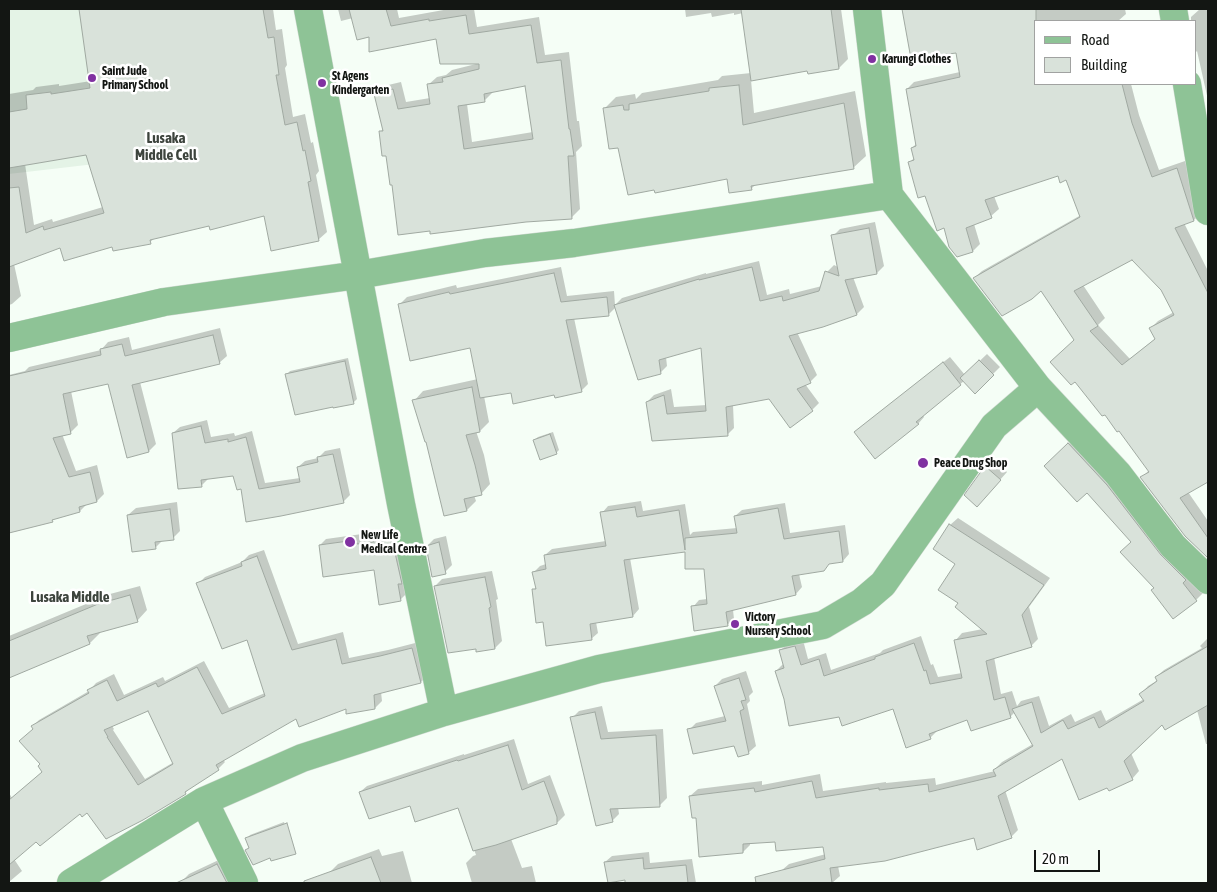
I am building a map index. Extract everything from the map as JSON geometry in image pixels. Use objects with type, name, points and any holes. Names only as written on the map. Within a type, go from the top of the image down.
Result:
[{"type":"street","points":[[308,9],[401,504],[444,712]]},
{"type":"street","points":[[867,9],[889,195],[1038,388],[1118,474],[1173,546],[1208,580]]},
{"type":"street","points":[[1187,85],[1208,211]]},
{"type":"street","points":[[9,338],[164,302],[358,274],[484,253],[574,243],[889,195]]},
{"type":"street","points":[[71,883],[204,801],[302,758],[444,712],[599,669],[823,625],[862,602],[883,584],[994,426],[1038,388]]},
{"type":"street","points":[[204,801],[244,883]]},
{"type":"shaded area","name":"Saint Jude Primary School","points":[[9,9],[160,9],[192,147],[95,164],[9,174]]},
{"type":"building","points":[[79,9],[263,9],[268,38],[274,37],[279,75],[276,75],[285,125],[297,122],[303,151],[305,150],[311,181],[308,182],[319,241],[271,251],[264,216],[210,230],[209,226],[150,240],[151,244],[113,251],[112,247],[64,261],[60,248],[9,267],[9,188],[19,187],[26,233],[43,226],[44,230],[104,213],[86,155],[9,168],[9,112],[27,109],[26,95],[51,92],[51,94],[90,88]]},
{"type":"building","points":[[349,9],[386,9],[391,26],[466,15],[469,34],[531,25],[537,63],[561,60],[574,156],[568,156],[572,219],[526,222],[430,234],[430,231],[398,235],[392,185],[390,185],[386,156],[382,156],[379,131],[383,131],[374,94],[393,89],[398,109],[430,104],[427,84],[443,82],[442,78],[479,69],[479,64],[440,64],[436,39],[369,52],[369,37],[357,40]],"holes":[[[525,86],[533,139],[464,149],[458,106],[485,102],[484,94]]]},
{"type":"building","points":[[741,9],[831,9],[839,69],[808,74],[807,71],[751,81]]},
{"type":"building","points":[[902,9],[1036,9],[1036,20],[1034,20],[1034,85],[1122,85],[1132,123],[1152,177],[1177,168],[1194,221],[1175,228],[1208,293],[1208,482],[1180,498],[1208,538],[1208,558],[1185,536],[1140,477],[1149,472],[1119,431],[1117,432],[1105,415],[1102,416],[1075,382],[1071,385],[1050,362],[1074,340],[1041,291],[1032,299],[1002,316],[973,278],[1080,217],[1066,180],[1060,183],[1058,176],[985,200],[992,218],[966,228],[973,252],[957,257],[949,247],[944,228],[937,231],[925,196],[918,198],[908,162],[914,160],[911,148],[916,146],[906,89],[960,77],[956,53],[911,59]],"holes":[[[1132,260],[1161,290],[1174,315],[1149,328],[1155,339],[1122,365],[1090,331],[1098,326],[1074,291]]]},
{"type":"building","points":[[739,85],[743,125],[844,103],[854,169],[751,186],[752,190],[729,193],[727,179],[655,193],[654,190],[628,195],[618,148],[609,149],[603,108],[623,105],[624,110],[629,110],[629,104],[709,91],[709,88]]},
{"type":"building","points":[[869,228],[877,274],[845,280],[857,315],[789,336],[811,383],[797,389],[813,411],[790,428],[769,399],[726,407],[728,436],[652,441],[646,402],[664,395],[667,414],[706,411],[701,348],[659,360],[661,374],[638,380],[614,305],[699,279],[752,267],[760,301],[782,296],[783,301],[819,291],[825,271],[839,276],[831,235]]},
{"type":"building","points":[[554,273],[561,302],[607,297],[609,316],[566,320],[582,392],[555,398],[554,395],[513,404],[511,393],[480,398],[470,348],[410,361],[398,304],[449,292],[450,294]]},
{"type":"building","points":[[213,335],[220,364],[132,385],[149,452],[127,458],[108,384],[63,394],[71,434],[53,438],[69,477],[90,472],[97,502],[79,507],[80,512],[52,520],[53,522],[9,533],[9,376],[101,355],[100,349],[122,344],[125,356]]},
{"type":"building","points":[[979,360],[994,375],[975,394],[960,378]]},
{"type":"building","points":[[345,361],[354,404],[295,415],[285,374]]},
{"type":"building","points":[[943,362],[961,385],[916,422],[919,424],[875,459],[854,432]]},
{"type":"building","points":[[472,387],[480,432],[466,435],[482,495],[464,499],[467,511],[444,516],[426,442],[412,400]]},
{"type":"building","points":[[201,426],[205,443],[228,439],[228,442],[246,437],[259,489],[300,482],[297,467],[318,462],[317,457],[333,454],[344,503],[246,522],[241,489],[237,490],[233,476],[201,480],[202,487],[178,489],[172,433]]},
{"type":"building","points":[[550,434],[557,454],[540,460],[533,440]]},
{"type":"building","points":[[1068,443],[1107,485],[1161,555],[1186,580],[1183,583],[1197,601],[1173,619],[1151,590],[1154,588],[1120,552],[1131,542],[1087,493],[1077,502],[1044,466]]},
{"type":"building","points":[[985,466],[1001,480],[977,507],[964,495]]},
{"type":"building","points":[[635,507],[637,517],[679,510],[685,550],[685,538],[737,533],[734,516],[778,508],[784,539],[839,531],[843,562],[829,564],[824,571],[792,576],[796,595],[726,612],[728,626],[694,631],[691,606],[707,604],[704,569],[685,569],[685,552],[624,560],[633,617],[590,624],[592,640],[546,646],[543,622],[536,623],[532,589],[536,589],[532,572],[546,569],[544,555],[606,546],[600,512]]},
{"type":"building","points":[[170,509],[174,540],[155,542],[156,549],[132,552],[127,515]]},
{"type":"building","points":[[949,524],[1044,585],[1022,615],[1032,647],[986,661],[994,700],[1005,697],[1011,718],[971,731],[967,720],[929,734],[931,739],[906,748],[893,709],[842,726],[839,717],[789,726],[784,699],[775,671],[784,668],[779,650],[795,646],[801,665],[819,659],[824,676],[875,659],[875,657],[914,643],[930,684],[962,678],[954,640],[987,634],[955,607],[958,603],[938,590],[955,564],[933,549]]},
{"type":"building","points":[[356,540],[357,544],[391,540],[402,584],[398,584],[401,601],[379,605],[374,570],[323,577],[319,545]]},
{"type":"building","points":[[439,542],[446,574],[432,577],[426,546]]},
{"type":"building","points":[[257,556],[292,650],[336,639],[342,664],[412,648],[421,683],[374,695],[375,709],[346,714],[346,709],[299,727],[296,719],[216,765],[219,770],[185,792],[186,794],[143,820],[106,839],[87,813],[82,817],[80,814],[40,846],[36,842],[9,865],[9,800],[42,772],[38,766],[40,764],[19,741],[33,729],[31,726],[89,693],[87,690],[107,680],[117,701],[156,683],[158,687],[197,667],[222,714],[265,696],[247,640],[222,649],[196,583],[242,566],[241,562]],"holes":[[[148,711],[173,764],[138,785],[104,730]]]},
{"type":"building","points":[[485,577],[491,607],[489,608],[495,649],[476,652],[476,649],[448,653],[434,586]]},
{"type":"building","points":[[130,595],[138,622],[87,636],[90,644],[9,678],[9,641],[98,604]]},
{"type":"building","points":[[1208,646],[1208,705],[1165,730],[1162,725],[1124,761],[1133,780],[1109,791],[1107,788],[1079,800],[1062,759],[998,796],[1012,838],[977,850],[974,838],[885,861],[830,868],[832,883],[756,883],[755,877],[825,859],[823,847],[776,851],[775,842],[743,844],[743,853],[699,857],[696,818],[692,818],[689,796],[754,788],[755,792],[812,781],[816,798],[879,788],[879,790],[928,784],[929,792],[996,776],[993,770],[1033,746],[1012,709],[1032,702],[1041,733],[1063,720],[1068,729],[1094,717],[1099,728],[1144,701],[1139,694],[1157,681],[1155,677]]},
{"type":"building","points":[[739,678],[746,700],[741,701],[744,709],[740,711],[749,754],[738,757],[734,746],[693,754],[687,729],[726,721],[714,686]]},
{"type":"building","points":[[595,712],[601,739],[656,735],[660,807],[610,809],[613,822],[596,826],[570,717]]},
{"type":"building","points":[[508,745],[522,790],[544,781],[557,817],[557,824],[473,851],[458,808],[415,822],[410,806],[369,819],[359,792]]},
{"type":"building","points":[[287,823],[296,854],[271,861],[270,858],[253,865],[245,850],[249,848],[245,838]]},
{"type":"building","points":[[371,857],[381,883],[304,883],[304,881]]},
{"type":"building","points":[[643,858],[644,869],[686,865],[688,883],[625,883],[625,880],[608,883],[604,862]]},
{"type":"building","points":[[217,864],[227,883],[176,883],[211,867]]},
{"type":"place","name":"Karungi Clothes","points":[[872,59]]},
{"type":"place","name":"Saint Jude Primary School","points":[[92,78]]},
{"type":"place","name":"St Agens Kindergarten","points":[[322,83]]},
{"type":"place","name":"Peace Drug Shop","points":[[923,463]]},
{"type":"place","name":"New Life Medical Centre","points":[[350,542]]},
{"type":"place","name":"Victory Nursery School","points":[[735,624]]},
{"type":"district","name":"Lusaka Middle Cell","points":[[166,146]]},
{"type":"district","name":"Lusaka Middle","points":[[70,597]]}]
